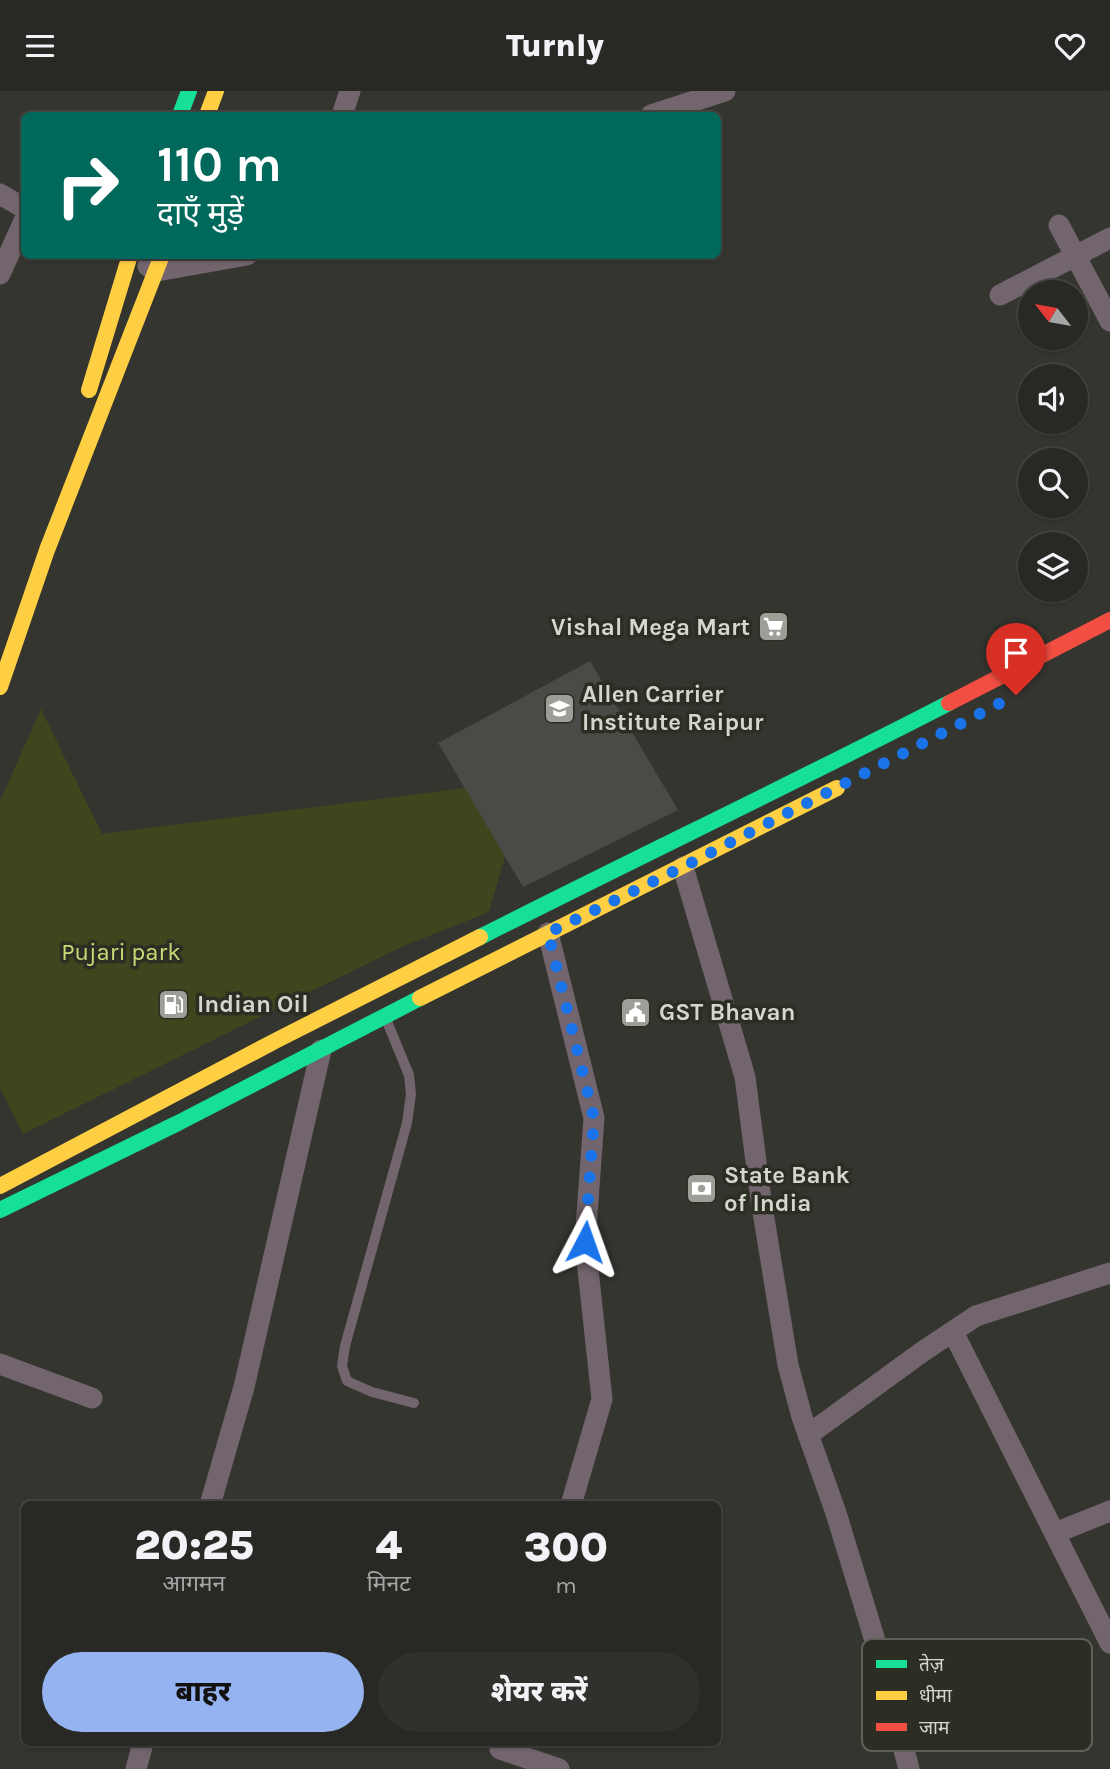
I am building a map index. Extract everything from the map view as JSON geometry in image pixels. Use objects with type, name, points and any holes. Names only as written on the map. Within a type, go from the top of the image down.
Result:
[{"type":"main road","points":[[181,112],[189,91]]},
{"type":"main road","points":[[208,112],[216,91]]},
{"type":"main road","points":[[84,404],[129,259]]},
{"type":"main road","points":[[0,687],[47,550],[159,263]]},
{"type":"main road","points":[[851,780],[7,1207],[2,1181],[624,864],[802,779],[1110,620]]},
{"type":"street","points":[[343,112],[350,91]]},
{"type":"street","points":[[660,112],[725,91]]},
{"type":"street","points":[[0,194],[21,206]]},
{"type":"street","points":[[1059,225],[1110,321]]},
{"type":"street","points":[[0,274],[21,228]]},
{"type":"street","points":[[1000,295],[1110,238]]},
{"type":"street","points":[[159,263],[203,259]]},
{"type":"street","points":[[683,867],[745,1077],[755,1160],[788,1365],[873,1639]]},
{"type":"street","points":[[548,933],[594,1118],[585,1242],[602,1399],[572,1501]]},
{"type":"street","points":[[210,1501],[243,1387],[321,1050]]},
{"type":"street","points":[[808,1435],[976,1316],[1110,1273]]},
{"type":"street","points":[[953,1332],[1110,1643]]},
{"type":"street","points":[[1,1368],[92,1398]]},
{"type":"street","points":[[1055,1533],[1110,1511]]},
{"type":"street","points":[[136,1769],[142,1746]]},
{"type":"street","points":[[904,1751],[909,1769]]},
{"type":"street","points":[[499,1754],[559,1769]]},
{"type":"lane","points":[[385,1017],[409,1075],[411,1094],[407,1123],[345,1346],[342,1366],[347,1381],[357,1387],[414,1403]]},
{"type":"green space","name":"Pujari park","points":[[41,709],[102,834],[527,780],[489,912],[401,947],[23,1134],[0,1088],[0,801]]},
{"type":"building","points":[[590,661],[678,810],[523,887],[438,743]]},
{"type":"traffic: fast","points":[[181,112],[189,91]]},
{"type":"traffic: fast","points":[[480,937],[949,703]]},
{"type":"traffic: fast","points":[[0,1210],[178,1123],[420,998]]},
{"type":"traffic: slow","points":[[208,112],[216,91]]},
{"type":"traffic: slow","points":[[89,390],[129,259]]},
{"type":"traffic: slow","points":[[0,687],[47,550],[160,259]]},
{"type":"traffic: slow","points":[[420,998],[837,788]]},
{"type":"traffic: slow","points":[[0,1186],[480,937]]},
{"type":"traffic: jam","points":[[949,703],[1110,620]]},
{"type":"place","name":"Vishal Mega Mart","points":[[773,627]]},
{"type":"place","name":"Allen Carrier Institute Raipur","points":[[559,708]]},
{"type":"place","name":"Indian Oil","points":[[174,1004]]},
{"type":"place","name":"GST Bhavan","points":[[636,1012]]},
{"type":"place","name":"State Bank of India","points":[[701,1189]]},
{"type":"route","points":[[585,1242],[594,1118],[548,933],[683,867],[1016,695]]}]
